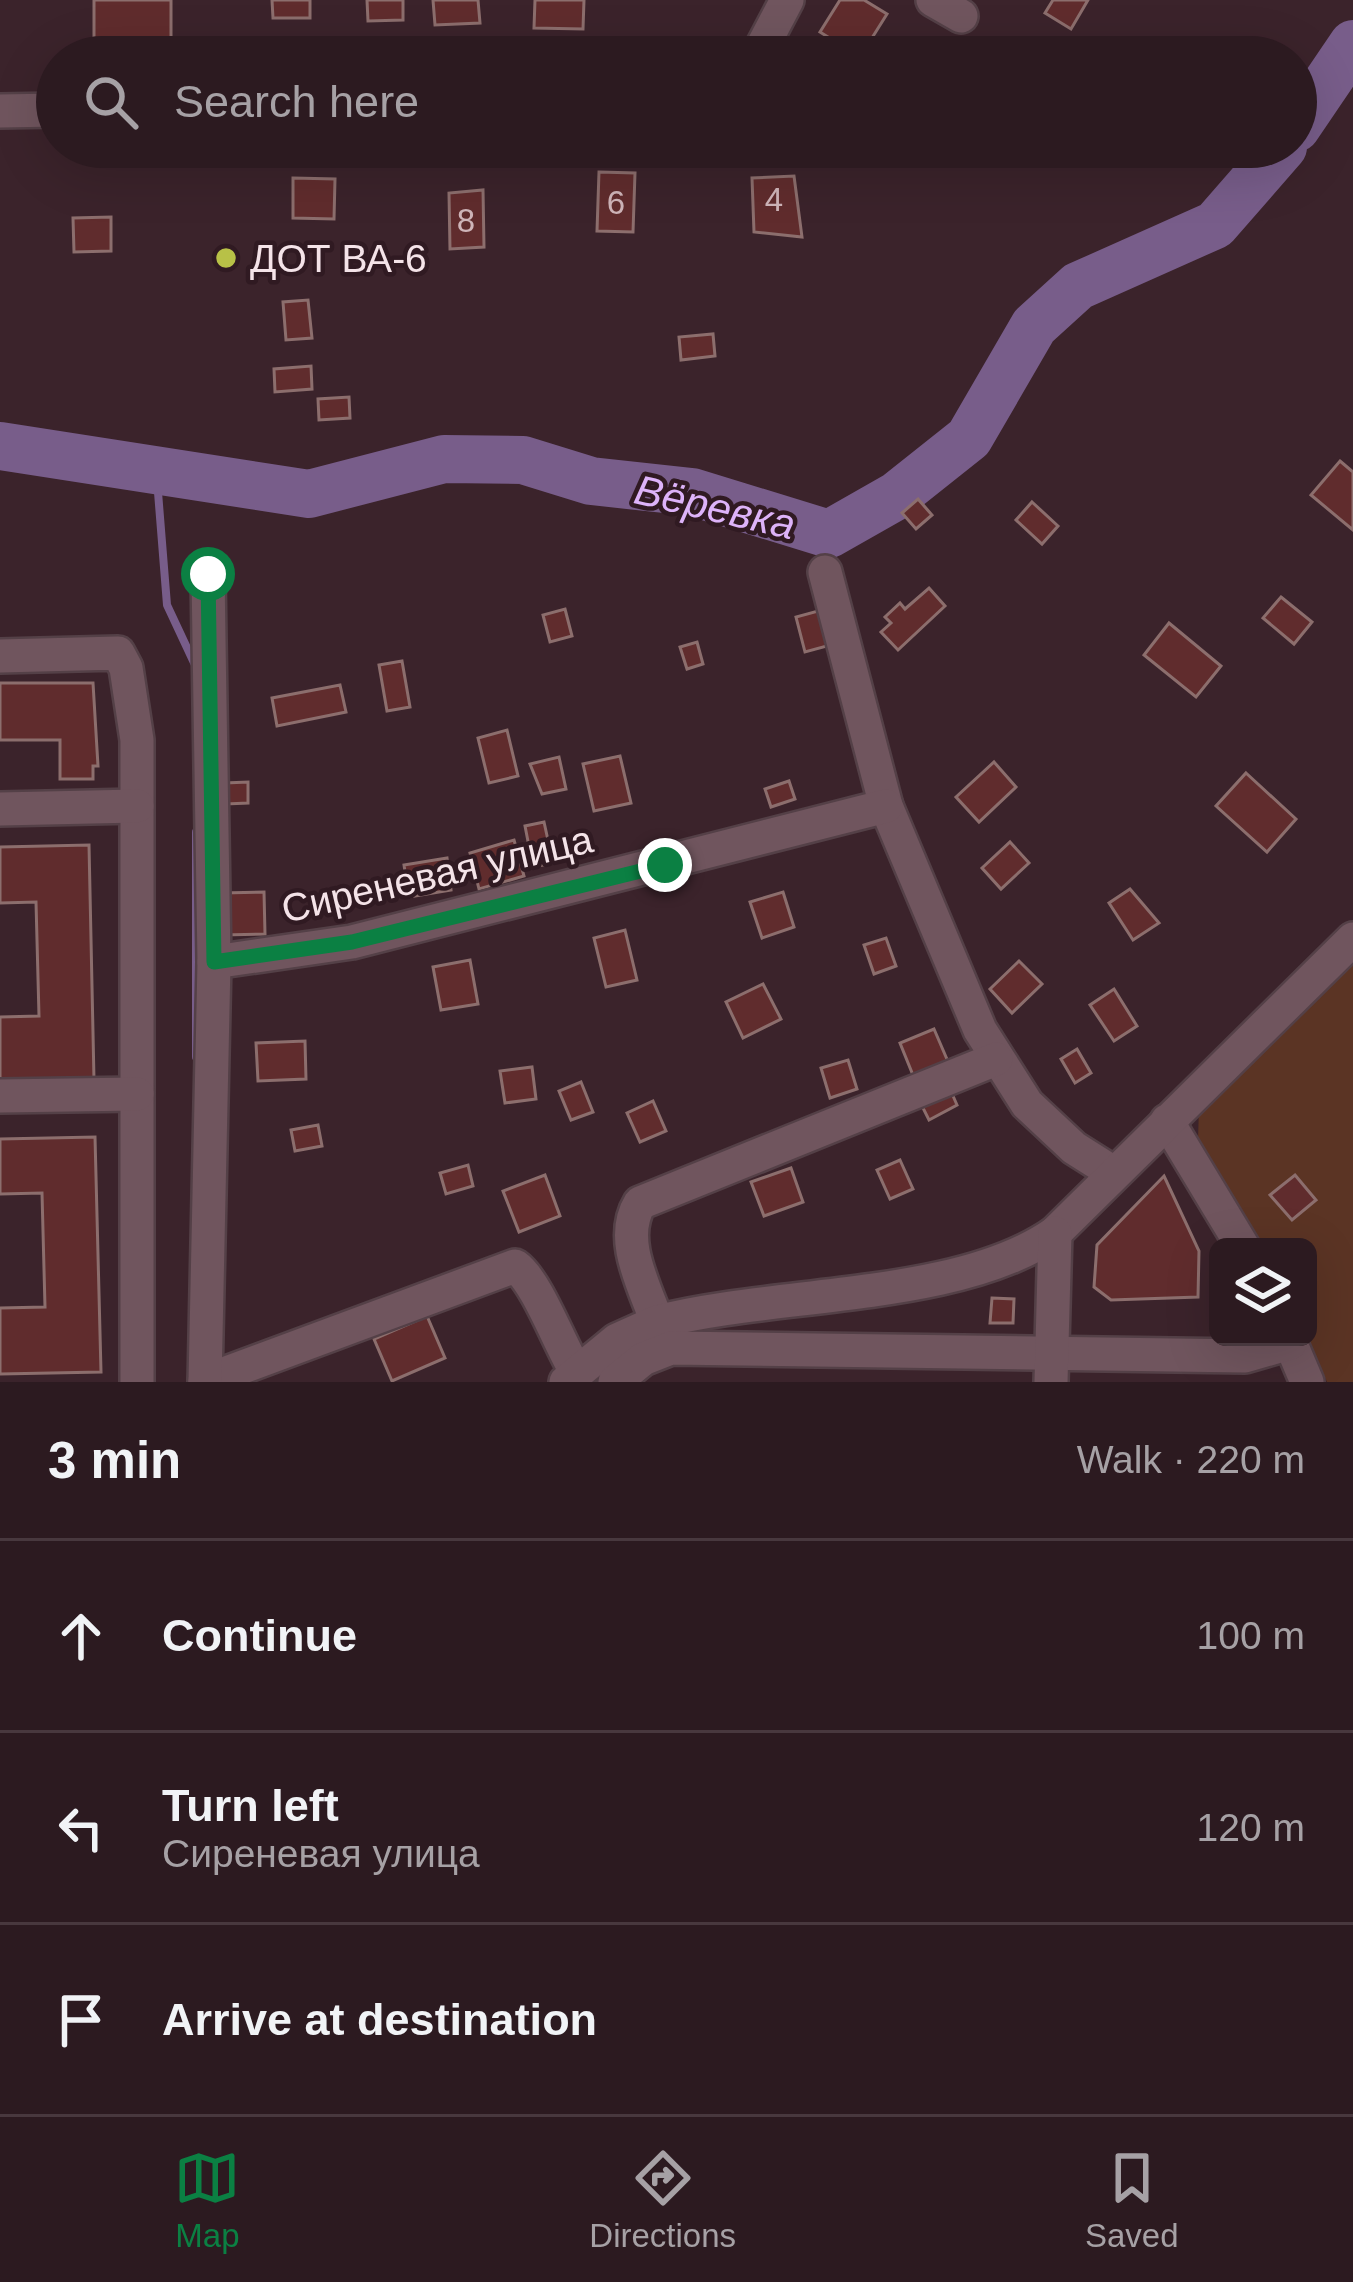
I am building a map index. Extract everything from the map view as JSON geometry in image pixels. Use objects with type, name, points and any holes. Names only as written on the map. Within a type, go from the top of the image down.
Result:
[{"type":"street","points":[[768,36],[788,0]]},
{"type":"street","points":[[0,111],[36,110]]},
{"type":"street","points":[[825,572],[886,806],[996,1059],[1027,1104],[1074,1148],[1112,1172]]},
{"type":"street","points":[[208,574],[214,962],[205,1382],[515,1266],[525,1273],[572,1377],[617,1340],[657,1322],[986,1269],[1055,1233],[1353,939]]},
{"type":"street","points":[[0,656],[118,653],[127,668],[137,740],[136,1382]]},
{"type":"street","points":[[0,808],[137,806]]},
{"type":"street","name":"Сиреневая улица","points":[[214,962],[352,942],[886,806]]},
{"type":"street","points":[[657,1322],[634,1260],[630,1220],[640,1203],[996,1059]]},
{"type":"street","points":[[0,1096],[136,1094]]},
{"type":"street","points":[[1167,1121],[1238,1238]]},
{"type":"street","points":[[1052,1367],[1055,1233]]},
{"type":"street","points":[[615,1382],[643,1359],[671,1348],[1052,1367],[1245,1356],[1272,1346]]},
{"type":"street","points":[[1292,1346],[1307,1382]]},
{"type":"shaded area","points":[[1353,958],[1353,1382],[1327,1382],[1310,1346],[1317,1346],[1317,1238],[1254,1238],[1198,1141],[1199,1105]]},
{"type":"building","points":[[94,0],[171,0],[171,36],[94,36]]},
{"type":"building","points":[[272,0],[310,0],[310,18],[273,18]]},
{"type":"building","points":[[367,0],[403,0],[403,20],[368,21]]},
{"type":"building","points":[[433,0],[478,0],[480,23],[435,25]]},
{"type":"building","points":[[535,0],[584,0],[583,29],[534,28]]},
{"type":"building","points":[[840,0],[864,0],[887,14],[873,36],[820,32]]},
{"type":"building","points":[[1053,0],[1088,0],[1071,29],[1045,13]]},
{"type":"building","points":[[599,172],[635,173],[633,232],[597,231]]},
{"type":"building","points":[[794,176],[802,237],[754,232],[752,178]]},
{"type":"building","points":[[293,178],[335,179],[334,219],[293,218]]},
{"type":"building","points":[[483,190],[484,247],[450,249],[449,193]]},
{"type":"building","points":[[111,217],[111,251],[74,252],[73,218]]},
{"type":"building","points":[[308,300],[312,338],[286,340],[283,302]]},
{"type":"building","points":[[713,334],[715,356],[681,360],[679,337]]},
{"type":"building","points":[[311,366],[312,389],[275,392],[274,369]]},
{"type":"building","points":[[349,397],[350,418],[319,420],[318,399]]},
{"type":"building","points":[[1340,461],[1353,472],[1353,530],[1311,495]]},
{"type":"building","points":[[918,499],[932,515],[916,529],[902,513]]},
{"type":"building","points":[[1032,502],[1058,526],[1042,544],[1016,520]]},
{"type":"building","points":[[929,588],[945,606],[898,650],[881,632],[891,623],[885,617],[900,603],[905,609]]},
{"type":"building","points":[[1281,597],[1312,622],[1294,644],[1263,618]]},
{"type":"building","points":[[565,609],[572,636],[550,642],[543,615]]},
{"type":"building","points":[[818,611],[827,646],[805,652],[796,617]]},
{"type":"building","points":[[1169,623],[1221,666],[1196,697],[1144,655]]},
{"type":"building","points":[[697,642],[703,664],[687,669],[680,647]]},
{"type":"building","points":[[402,661],[410,707],[387,711],[379,665]]},
{"type":"building","points":[[0,683],[93,683],[98,766],[93,766],[93,779],[60,779],[60,740],[0,740]]},
{"type":"building","points":[[340,685],[346,712],[277,726],[272,698]]},
{"type":"building","points":[[507,730],[518,776],[489,783],[478,738]]},
{"type":"building","points":[[620,756],[631,803],[594,811],[583,764]]},
{"type":"building","points":[[559,757],[566,789],[542,794],[530,764]]},
{"type":"building","points":[[994,762],[1016,787],[979,822],[956,797]]},
{"type":"building","points":[[1246,773],[1296,819],[1267,852],[1216,806]]},
{"type":"building","points":[[789,781],[795,799],[771,807],[765,789]]},
{"type":"building","points":[[248,782],[248,803],[226,804],[225,783]]},
{"type":"building","points":[[544,822],[553,863],[533,867],[525,826]]},
{"type":"building","points":[[514,840],[524,876],[479,889],[470,853]]},
{"type":"building","points":[[1010,842],[1029,863],[1001,889],[982,868]]},
{"type":"building","points":[[89,845],[94,1080],[0,1083],[0,1017],[39,1016],[36,902],[0,903],[0,847]]},
{"type":"building","points":[[447,858],[451,890],[409,897],[404,865]]},
{"type":"building","points":[[1130,889],[1159,923],[1133,940],[1109,903]]},
{"type":"building","points":[[264,892],[265,934],[223,935],[222,893]]},
{"type":"building","points":[[783,892],[794,927],[762,938],[750,902]]},
{"type":"building","points":[[625,930],[637,980],[606,987],[594,938]]},
{"type":"building","points":[[886,938],[896,966],[874,974],[864,945]]},
{"type":"building","points":[[470,960],[478,1004],[441,1010],[433,967]]},
{"type":"building","points":[[1019,961],[1042,984],[1012,1013],[990,989]]},
{"type":"building","points":[[763,984],[781,1019],[743,1038],[726,1002]]},
{"type":"building","points":[[1114,989],[1137,1026],[1114,1041],[1090,1005]]},
{"type":"building","points":[[934,1029],[952,1071],[917,1085],[900,1043]]},
{"type":"building","points":[[305,1041],[306,1079],[258,1081],[256,1043]]},
{"type":"building","points":[[1077,1049],[1091,1073],[1075,1083],[1061,1059]]},
{"type":"building","points":[[848,1060],[857,1089],[830,1098],[821,1068]]},
{"type":"building","points":[[532,1067],[536,1099],[505,1103],[500,1071]]},
{"type":"building","points":[[581,1082],[593,1112],[571,1120],[559,1091]]},
{"type":"building","points":[[950,1089],[957,1105],[929,1120],[921,1104]]},
{"type":"building","points":[[653,1101],[666,1131],[640,1142],[627,1113]]},
{"type":"building","points":[[318,1125],[322,1146],[295,1151],[291,1130]]},
{"type":"building","points":[[95,1137],[101,1372],[0,1374],[0,1308],[45,1307],[42,1193],[0,1194],[0,1139]]},
{"type":"building","points":[[900,1160],[913,1189],[890,1199],[877,1170]]},
{"type":"building","points":[[468,1165],[473,1186],[446,1194],[440,1173]]},
{"type":"building","points":[[791,1168],[803,1202],[764,1216],[751,1182]]},
{"type":"building","points":[[545,1175],[560,1216],[519,1232],[503,1191]]},
{"type":"building","points":[[1295,1175],[1316,1200],[1292,1220],[1270,1195]]},
{"type":"building","points":[[1164,1176],[1199,1251],[1198,1297],[1111,1300],[1094,1287],[1097,1245]]},
{"type":"building","points":[[992,1298],[1014,1299],[1013,1323],[990,1323]]},
{"type":"building","points":[[427,1316],[445,1358],[392,1381],[374,1339]]},
{"type":"waterway","name":"Вёревка","points":[[1317,97],[1353,44]]},
{"type":"waterway","name":"Вёревка","points":[[0,446],[309,494],[444,459],[523,460],[591,481],[692,492],[829,534],[896,496],[969,438],[1034,326],[1078,286],[1215,225],[1265,168]]},
{"type":"waterway","points":[[156,467],[167,605],[196,667]]},
{"type":"waterway","points":[[196,832],[196,1057]]},
{"type":"place","name":"ДОТ ВА-6","points":[[226,258]]},
{"type":"route","points":[[208,574],[214,962],[352,942],[665,865]]}]
